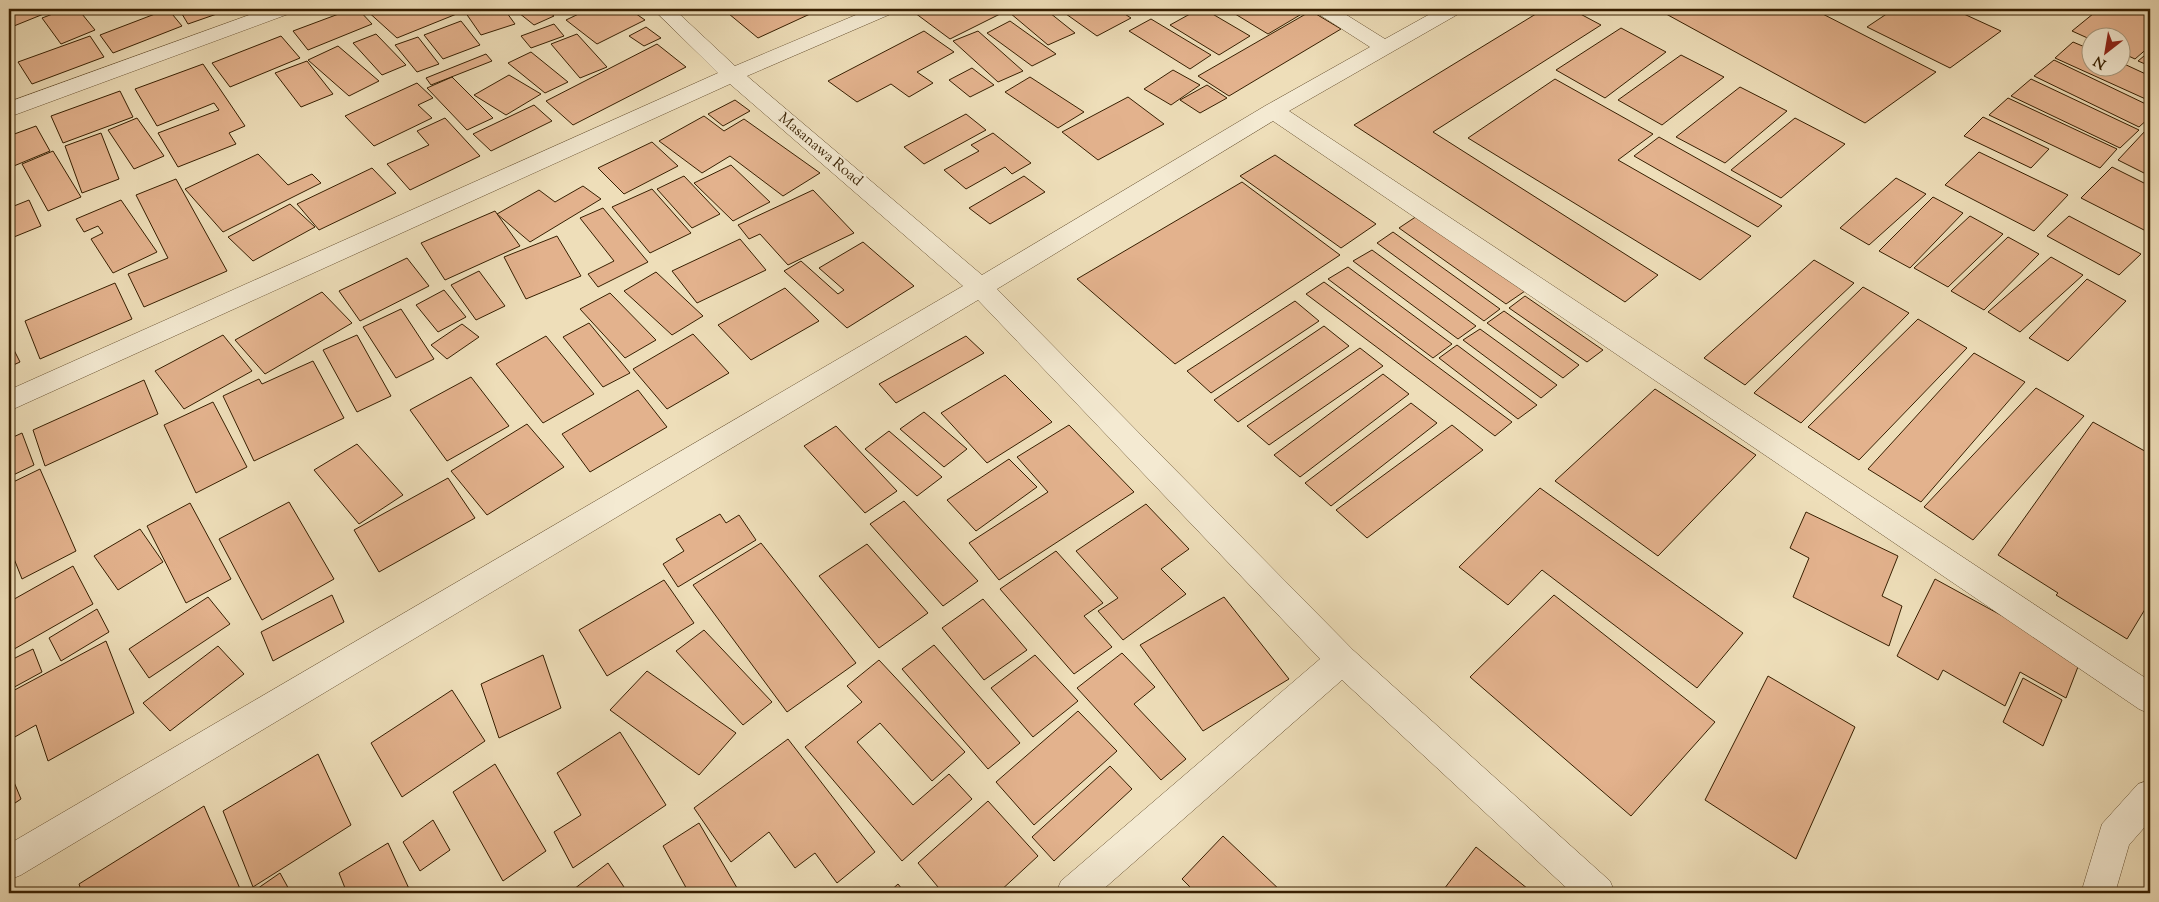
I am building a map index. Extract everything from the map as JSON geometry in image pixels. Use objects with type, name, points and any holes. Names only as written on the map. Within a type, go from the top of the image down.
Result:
[{"type":"street","points":[[9,110],[284,9]]},
{"type":"street","name":"Masanawa Road","points":[[663,9],[732,75],[980,287],[1342,660],[1598,893]]},
{"type":"street","points":[[9,401],[732,75],[886,9]]},
{"type":"street","points":[[1324,9],[1384,47]]},
{"type":"street","points":[[9,863],[980,287],[1273,110],[1453,9]]},
{"type":"street","points":[[1273,110],[2150,699]]},
{"type":"street","points":[[1073,893],[1342,660]]},
{"type":"street","points":[[2098,893],[2114,836],[2150,796]]},
{"type":"building","points":[[14,9],[49,9],[51,11],[9,28],[9,11]]},
{"type":"building","points":[[66,9],[78,9],[95,30],[61,44],[42,18]]},
{"type":"building","points":[[168,9],[182,26],[113,53],[100,35]]},
{"type":"building","points":[[179,9],[231,9],[188,24]]},
{"type":"building","points":[[352,9],[358,9],[372,24],[308,50],[293,31]]},
{"type":"building","points":[[365,9],[454,9],[459,13],[397,38]]},
{"type":"building","points":[[463,9],[504,9],[515,24],[481,35]]},
{"type":"building","points":[[514,9],[545,9],[554,16],[534,25]]},
{"type":"building","points":[[589,9],[629,9],[645,20],[597,44],[566,20]]},
{"type":"building","points":[[723,9],[803,9],[810,14],[758,38]]},
{"type":"building","points":[[923,9],[996,9],[1002,13],[950,39],[915,13]]},
{"type":"building","points":[[1020,9],[1045,9],[1075,33],[1048,45],[1010,13]]},
{"type":"building","points":[[1059,9],[1117,9],[1131,18],[1097,36]]},
{"type":"building","points":[[1199,9],[1204,9],[1250,36],[1219,55],[1170,25]]},
{"type":"building","points":[[1227,9],[1290,9],[1300,15],[1268,34]]},
{"type":"building","points":[[1544,9],[1571,9],[1601,25],[1433,132],[1658,275],[1625,302],[1354,125]]},
{"type":"building","points":[[1657,9],[1813,9],[1936,72],[1865,123]]},
{"type":"building","points":[[1894,9],[1953,9],[2001,31],[1950,68],[1867,27]]},
{"type":"building","points":[[2099,9],[2150,9],[2150,46],[2135,59],[2132,58],[2132,28],[2082,28],[2082,36],[2072,31]]},
{"type":"building","points":[[1311,11],[1341,29],[1229,96],[1198,76]]},
{"type":"building","points":[[1151,19],[1211,55],[1190,69],[1129,31]]},
{"type":"building","points":[[461,21],[480,45],[443,59],[424,35]]},
{"type":"building","points":[[1010,21],[1056,54],[1032,66],[987,33]]},
{"type":"building","points":[[554,24],[564,36],[531,48],[521,36]]},
{"type":"building","points":[[646,27],[661,38],[644,46],[629,36]]},
{"type":"building","points":[[1621,28],[1666,52],[1605,98],[1556,70]]},
{"type":"building","points":[[924,31],[954,52],[917,72],[933,83],[909,97],[891,84],[857,102],[828,81]]},
{"type":"building","points":[[978,31],[1023,71],[998,82],[953,41]]},
{"type":"building","points":[[376,34],[406,65],[382,75],[353,43]]},
{"type":"building","points":[[577,34],[607,67],[580,78],[551,44]]},
{"type":"building","points":[[90,36],[104,57],[32,84],[18,62]]},
{"type":"building","points":[[281,36],[300,58],[230,87],[212,63]]},
{"type":"building","points":[[418,37],[439,64],[417,72],[395,45]]},
{"type":"building","points":[[2073,42],[2082,46],[2082,70],[2055,58]]},
{"type":"building","points":[[657,44],[686,67],[573,125],[546,101]]},
{"type":"building","points":[[338,46],[379,81],[349,96],[308,60]]},
{"type":"building","points":[[2150,51],[2150,66],[2138,61]]},
{"type":"building","points":[[531,52],[568,82],[545,93],[508,63]]},
{"type":"building","points":[[486,54],[492,61],[431,85],[426,78]]},
{"type":"building","points":[[1681,55],[1724,77],[1662,125],[1618,100]]},
{"type":"building","points":[[2054,60],[2082,73],[2082,78],[2092,78],[2150,106],[2150,117],[2139,127],[2034,76]]},
{"type":"building","points":[[307,61],[333,94],[301,107],[275,73]]},
{"type":"building","points":[[203,64],[245,126],[229,133],[236,144],[178,167],[158,133],[219,110],[214,103],[157,126],[135,89]]},
{"type":"building","points":[[972,68],[994,85],[970,97],[949,80]]},
{"type":"building","points":[[2132,68],[2150,76],[2150,101],[2099,78],[2132,78]]},
{"type":"building","points":[[1173,70],[1200,85],[1171,105],[1144,89]]},
{"type":"building","points":[[509,75],[541,94],[506,115],[474,95]]},
{"type":"building","points":[[452,77],[493,118],[467,130],[427,88]]},
{"type":"building","points":[[1030,77],[1084,112],[1058,128],[1005,92]]},
{"type":"building","points":[[1555,79],[1653,134],[1618,160],[1751,236],[1700,280],[1468,138]]},
{"type":"building","points":[[2031,79],[2139,130],[2120,148],[2011,96]]},
{"type":"building","points":[[417,83],[433,98],[418,105],[432,118],[374,146],[345,116]]},
{"type":"building","points":[[1207,85],[1227,98],[1200,113],[1180,100]]},
{"type":"building","points":[[1740,87],[1787,111],[1725,163],[1676,137]]},
{"type":"building","points":[[120,91],[133,117],[63,143],[51,116]]},
{"type":"building","points":[[1128,97],[1164,124],[1098,160],[1062,132]]},
{"type":"building","points":[[2008,98],[2117,149],[2100,168],[1989,115]]},
{"type":"building","points":[[735,100],[750,111],[723,126],[708,114]]},
{"type":"building","points":[[534,105],[552,121],[491,151],[473,134]]},
{"type":"building","points":[[966,114],[986,130],[924,164],[904,147]]},
{"type":"building","points":[[704,116],[724,131],[744,119],[820,173],[783,196],[730,156],[702,173],[659,141]]},
{"type":"building","points":[[1983,117],[2049,149],[2031,168],[1964,136]]},
{"type":"building","points":[[137,118],[164,156],[134,169],[108,130]]},
{"type":"building","points":[[445,118],[480,156],[410,190],[387,164],[429,145],[417,131]]},
{"type":"building","points":[[1795,118],[1845,144],[1781,198],[1731,170]]},
{"type":"building","points":[[36,126],[50,151],[9,168],[9,136]]},
{"type":"building","points":[[2146,130],[2150,132],[2150,176],[2118,160]]},
{"type":"building","points":[[101,133],[119,179],[82,193],[65,146]]},
{"type":"building","points":[[993,133],[1031,163],[1012,174],[1005,167],[966,189],[944,170],[979,151],[971,145]]},
{"type":"building","points":[[1659,137],[1782,206],[1758,227],[1634,156]]},
{"type":"building","points":[[652,142],[678,166],[624,194],[598,168]]},
{"type":"building","points":[[53,151],[81,197],[48,211],[22,164]]},
{"type":"building","points":[[1979,152],[2068,195],[2034,231],[1945,185]]},
{"type":"building","points":[[258,154],[288,185],[312,174],[321,183],[223,232],[185,189]]},
{"type":"building","points":[[1275,155],[1376,224],[1341,248],[1240,176]]},
{"type":"building","points":[[731,165],[770,202],[733,221],[694,183]]},
{"type":"building","points":[[2112,167],[2150,186],[2150,227],[2146,231],[2081,198]]},
{"type":"building","points":[[372,168],[396,193],[319,230],[297,204]]},
{"type":"building","points":[[684,176],[720,214],[692,228],[657,189]]},
{"type":"building","points":[[1024,176],[1045,192],[990,224],[969,208]]},
{"type":"building","points":[[1896,178],[1926,194],[1869,245],[1840,228]]},
{"type":"building","points":[[176,179],[227,271],[144,307],[128,274],[168,258],[136,195]]},
{"type":"building","points":[[1242,182],[1340,255],[1175,364],[1077,279]]},
{"type":"building","points":[[583,186],[601,199],[530,242],[497,214],[539,190],[555,202]]},
{"type":"building","points":[[652,189],[691,233],[650,253],[612,207]]},
{"type":"building","points":[[813,190],[854,233],[788,265],[760,234],[749,239],[738,225]]},
{"type":"building","points":[[1933,197],[1963,213],[1910,268],[1879,251]]},
{"type":"building","points":[[29,200],[41,226],[9,239],[9,208]]},
{"type":"building","points":[[121,200],[157,252],[113,273],[91,239],[103,233],[98,226],[84,232],[76,219]]},
{"type":"building","points":[[290,204],[315,227],[253,261],[228,237]]},
{"type":"building","points":[[603,208],[648,262],[598,287],[588,274],[614,261],[580,218]]},
{"type":"building","points":[[495,211],[520,246],[445,280],[421,243]]},
{"type":"building","points":[[1417,216],[1525,291],[1506,304],[1399,228]]},
{"type":"building","points":[[1970,216],[2003,234],[1948,287],[1914,268]]},
{"type":"building","points":[[2069,216],[2141,254],[2119,275],[2047,236]]},
{"type":"building","points":[[1393,232],[1500,309],[1484,321],[1377,243]]},
{"type":"building","points":[[557,236],[581,276],[526,299],[504,257]]},
{"type":"building","points":[[2008,237],[2039,254],[1984,310],[1951,291]]},
{"type":"building","points":[[740,239],[766,270],[697,303],[672,271]]},
{"type":"building","points":[[863,242],[914,286],[847,328],[784,271],[801,261],[838,294],[844,290],[819,268]]},
{"type":"building","points":[[1372,250],[1476,326],[1458,339],[1353,261]]},
{"type":"building","points":[[2051,257],[2083,275],[2020,332],[1988,312]]},
{"type":"building","points":[[407,258],[429,286],[360,321],[339,291]]},
{"type":"building","points":[[1814,260],[1854,283],[1745,385],[1704,358]]},
{"type":"building","points":[[1348,267],[1452,344],[1433,358],[1328,279]]},
{"type":"building","points":[[479,271],[505,306],[476,320],[451,285]]},
{"type":"building","points":[[656,272],[703,316],[672,335],[624,291]]},
{"type":"building","points":[[2087,279],[2126,301],[2068,361],[2029,338]]},
{"type":"building","points":[[1324,282],[1512,422],[1495,436],[1306,294]]},
{"type":"building","points":[[115,283],[132,319],[40,359],[25,321]]},
{"type":"building","points":[[1863,287],[1909,313],[1801,423],[1754,393]]},
{"type":"building","points":[[785,288],[819,321],[751,360],[718,325]]},
{"type":"building","points":[[444,290],[466,317],[438,332],[416,305]]},
{"type":"building","points":[[322,292],[352,323],[265,374],[235,340]]},
{"type":"building","points":[[610,293],[656,340],[625,358],[580,309]]},
{"type":"building","points":[[1525,296],[1603,350],[1587,362],[1509,308]]},
{"type":"building","points":[[1295,301],[1319,321],[1211,393],[1187,371]]},
{"type":"building","points":[[401,309],[434,359],[396,378],[363,327]]},
{"type":"building","points":[[1504,311],[1579,365],[1563,378],[1487,323]]},
{"type":"building","points":[[1918,319],[1967,348],[1859,460],[1808,427]]},
{"type":"building","points":[[589,323],[630,373],[603,387],[563,337]]},
{"type":"building","points":[[462,324],[479,337],[447,359],[431,345]]},
{"type":"building","points":[[1324,326],[1349,346],[1238,422],[1214,400]]},
{"type":"building","points":[[1480,329],[1557,385],[1541,398],[1463,340]]},
{"type":"building","points":[[693,334],[729,373],[667,409],[633,369]]},
{"type":"building","points":[[223,335],[252,371],[184,409],[155,371]]},
{"type":"building","points":[[357,335],[391,396],[357,412],[323,350]]},
{"type":"building","points":[[546,336],[594,394],[543,423],[496,364]]},
{"type":"building","points":[[966,336],[984,353],[896,403],[879,384]]},
{"type":"building","points":[[9,340],[20,362],[9,367]]},
{"type":"building","points":[[1457,345],[1537,405],[1518,419],[1439,358]]},
{"type":"building","points":[[1360,348],[1383,366],[1269,445],[1247,426]]},
{"type":"building","points":[[1974,353],[2025,382],[1921,502],[1868,469]]},
{"type":"building","points":[[313,361],[344,418],[254,461],[223,396],[259,379],[262,384]]},
{"type":"building","points":[[1383,374],[1409,394],[1300,477],[1274,455]]},
{"type":"building","points":[[1005,375],[1052,422],[987,463],[941,413]]},
{"type":"building","points":[[471,377],[509,426],[447,461],[410,410]]},
{"type":"building","points":[[144,380],[158,414],[45,466],[33,430]]},
{"type":"building","points":[[2036,388],[2084,416],[1973,540],[1924,507]]},
{"type":"building","points":[[1655,389],[1756,455],[1658,556],[1555,481]]},
{"type":"building","points":[[638,390],[667,427],[590,472],[562,434]]},
{"type":"building","points":[[213,402],[247,467],[196,493],[164,425]]},
{"type":"building","points":[[1411,403],[1437,423],[1331,506],[1305,483]]},
{"type":"building","points":[[924,412],[967,449],[944,467],[900,429]]},
{"type":"building","points":[[2093,422],[2150,454],[2150,601],[2127,639],[2056,595],[2058,593],[1998,555]]},
{"type":"building","points":[[527,424],[564,467],[487,515],[451,471]]},
{"type":"building","points":[[1069,425],[1134,492],[999,580],[969,543],[1048,492],[1017,457]]},
{"type":"building","points":[[1452,425],[1483,450],[1367,538],[1336,510]]},
{"type":"building","points":[[836,426],[897,491],[865,513],[804,446]]},
{"type":"building","points":[[889,431],[942,477],[917,496],[865,449]]},
{"type":"building","points":[[22,433],[34,465],[9,477],[9,439]]},
{"type":"building","points":[[357,444],[403,495],[359,524],[314,470]]},
{"type":"building","points":[[1009,459],[1037,487],[976,531],[947,500]]},
{"type":"building","points":[[40,469],[76,551],[22,579],[9,546],[9,484]]},
{"type":"building","points":[[448,478],[475,518],[379,572],[354,530]]},
{"type":"building","points":[[1540,488],[1743,633],[1697,688],[1542,570],[1508,605],[1459,567]]},
{"type":"building","points":[[904,501],[978,581],[943,606],[870,524]]},
{"type":"building","points":[[289,502],[334,579],[262,620],[219,539]]},
{"type":"building","points":[[190,503],[231,579],[186,603],[147,526]]},
{"type":"building","points":[[1146,504],[1189,549],[1161,569],[1186,594],[1123,640],[1098,611],[1118,598],[1076,551]]},
{"type":"building","points":[[1806,512],[1898,556],[1882,596],[1902,606],[1889,646],[1793,597],[1809,558],[1790,548]]},
{"type":"building","points":[[720,514],[726,523],[739,515],[756,540],[678,587],[663,564],[684,551],[676,539]]},
{"type":"building","points":[[140,529],[163,562],[118,590],[94,556]]},
{"type":"building","points":[[761,543],[856,663],[787,712],[693,585]]},
{"type":"building","points":[[867,544],[928,613],[879,648],[819,576]]},
{"type":"building","points":[[1056,551],[1103,603],[1084,616],[1112,647],[1074,674],[1000,589]]},
{"type":"building","points":[[73,566],[93,604],[9,652],[9,602]]},
{"type":"building","points":[[1935,579],[2081,659],[2066,698],[2020,672],[2005,706],[1943,670],[1938,680],[1897,656]]},
{"type":"building","points":[[664,580],[694,623],[607,676],[579,630]]},
{"type":"building","points":[[332,595],[344,622],[273,661],[261,632]]},
{"type":"building","points":[[1554,595],[1715,722],[1631,816],[1470,677]]},
{"type":"building","points":[[208,597],[230,624],[149,678],[129,649]]},
{"type":"building","points":[[1224,597],[1289,679],[1203,731],[1140,645]]},
{"type":"building","points":[[983,599],[1027,650],[984,680],[942,628]]},
{"type":"building","points":[[97,609],[109,632],[61,661],[49,638]]},
{"type":"building","points":[[704,630],[772,702],[743,725],[676,651]]},
{"type":"building","points":[[106,641],[134,713],[48,761],[36,725],[13,738],[9,727],[9,693]]},
{"type":"building","points":[[934,645],[1020,743],[988,769],[902,669]]},
{"type":"building","points":[[218,646],[244,674],[170,731],[143,703]]},
{"type":"building","points":[[33,649],[42,672],[9,690],[9,661]]},
{"type":"building","points":[[1122,653],[1155,687],[1134,704],[1186,759],[1161,780],[1077,688]]},
{"type":"building","points":[[543,655],[561,708],[499,738],[481,684]]},
{"type":"building","points":[[1035,655],[1078,701],[1033,737],[991,688]]},
{"type":"building","points":[[879,660],[965,752],[932,781],[880,723],[857,742],[913,805],[949,774],[972,799],[902,861],[805,747],[862,702],[847,686]]},
{"type":"building","points":[[647,671],[736,733],[699,775],[610,710]]},
{"type":"building","points":[[1768,676],[1855,727],[1796,859],[1705,800]]},
{"type":"building","points":[[2023,678],[2062,700],[2043,746],[2003,722]]},
{"type":"building","points":[[452,690],[485,741],[402,797],[371,743]]},
{"type":"building","points":[[1078,711],[1117,751],[1034,825],[996,782]]},
{"type":"building","points":[[620,732],[666,805],[573,868],[554,832],[581,815],[557,773]]},
{"type":"building","points":[[788,739],[875,852],[837,883],[815,853],[795,868],[769,832],[731,862],[694,808]]},
{"type":"building","points":[[318,754],[351,825],[253,887],[223,811]]},
{"type":"building","points":[[495,764],[546,851],[503,881],[453,792]]},
{"type":"building","points":[[1110,766],[1132,789],[1054,861],[1032,837]]},
{"type":"building","points":[[9,770],[21,799],[9,807]]},
{"type":"building","points":[[988,801],[1038,856],[998,893],[943,893],[918,863]]},
{"type":"building","points":[[204,806],[241,891],[237,893],[82,893],[79,884]]},
{"type":"building","points":[[433,820],[450,850],[420,871],[403,842]]},
{"type":"building","points":[[699,823],[740,893],[689,893],[663,846]]},
{"type":"building","points":[[1223,836],[1283,893],[1196,893],[1182,879]]},
{"type":"building","points":[[388,843],[411,893],[347,893],[339,873]]},
{"type":"building","points":[[1476,847],[1533,893],[1441,893]]},
{"type":"building","points":[[608,863],[628,893],[577,893],[574,889]]},
{"type":"building","points":[[280,873],[291,893],[251,893]]},
{"type":"building","points":[[898,884],[905,893],[888,893]]}]
